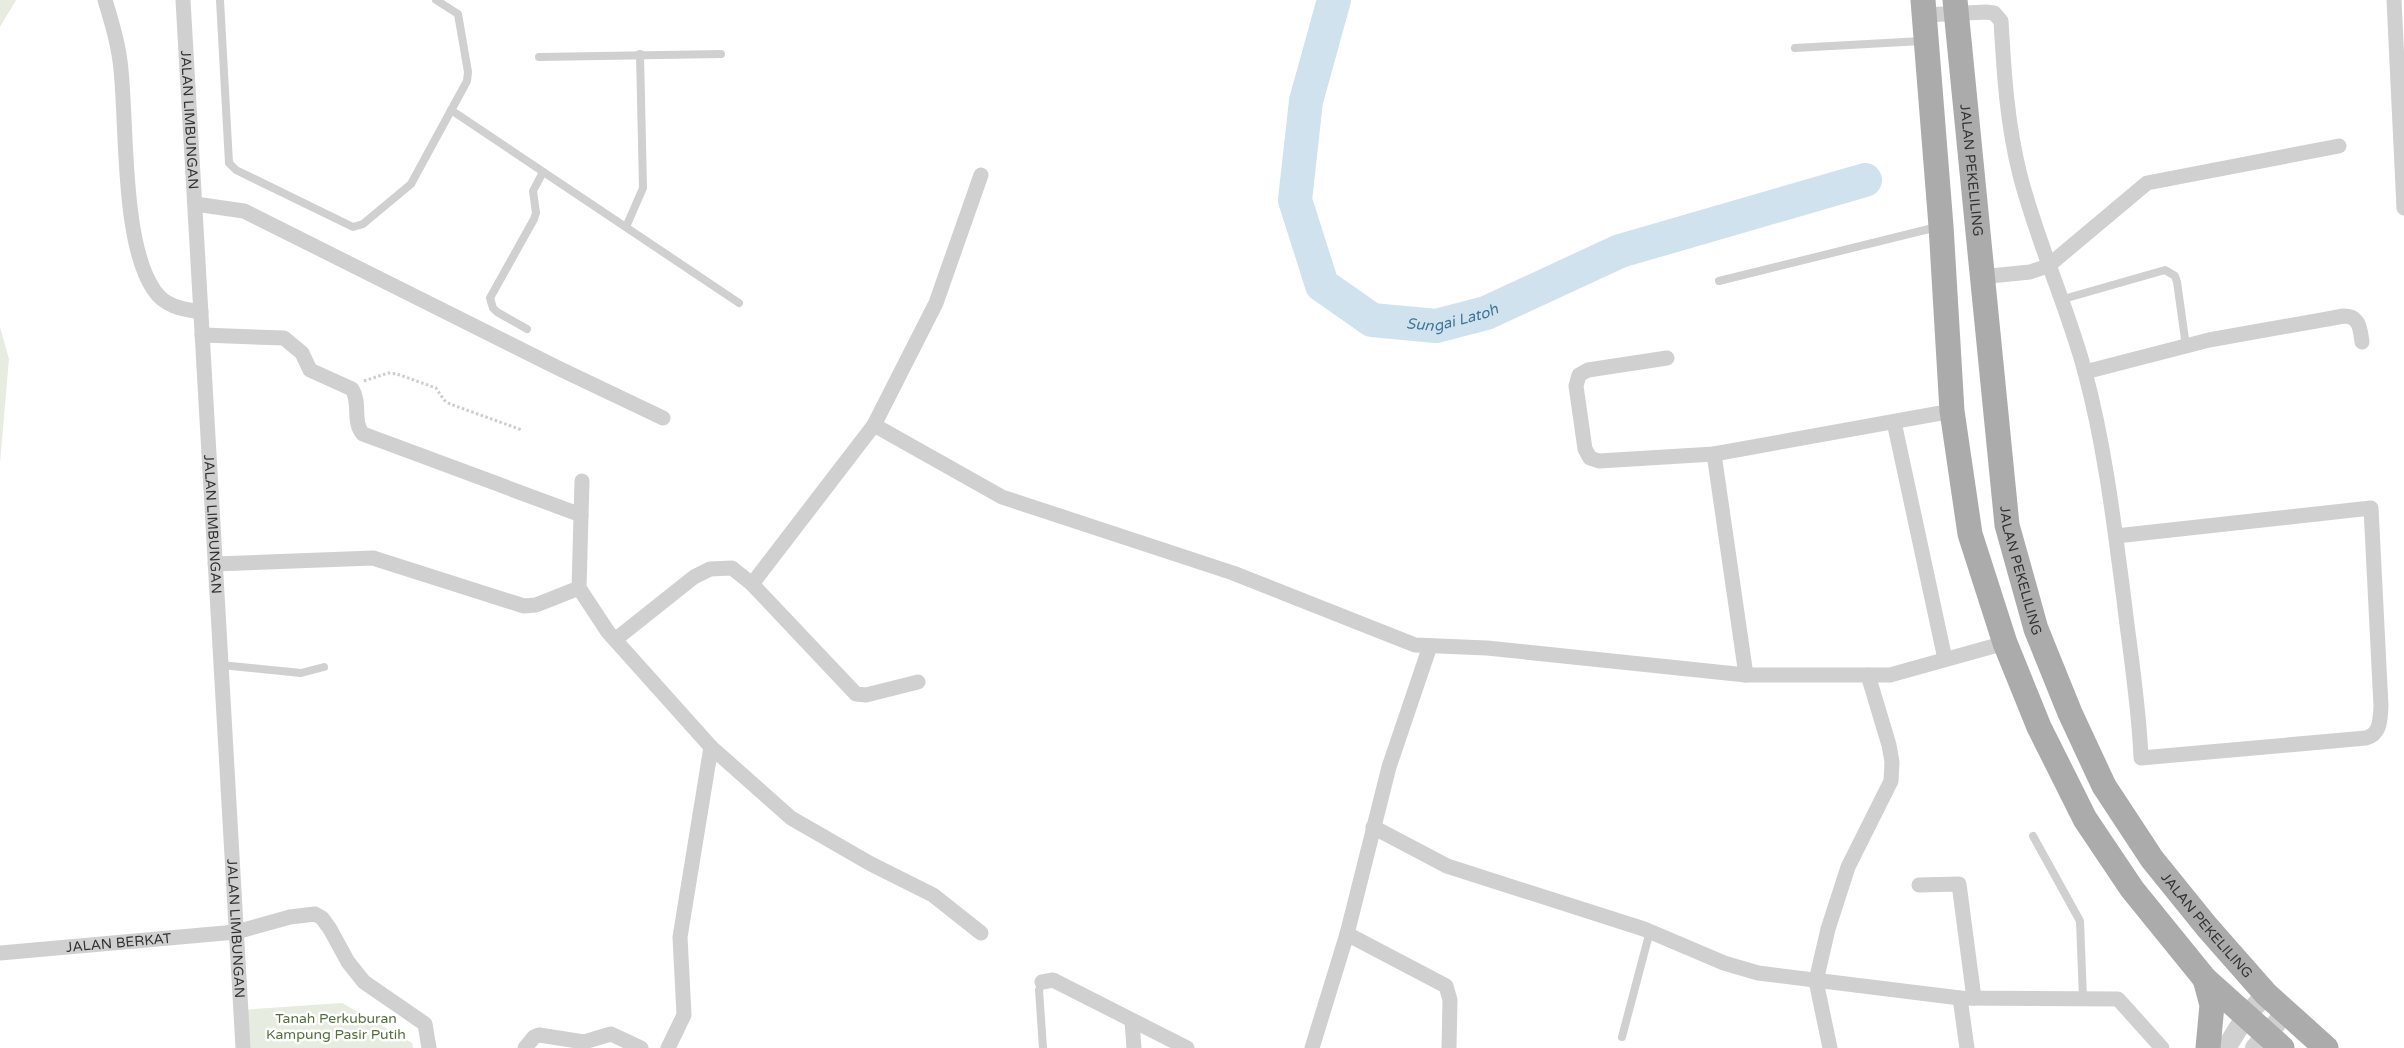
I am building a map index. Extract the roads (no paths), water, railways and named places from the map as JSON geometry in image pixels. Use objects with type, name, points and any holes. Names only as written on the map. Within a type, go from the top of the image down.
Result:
[{"type":"main road","name":"JALAN PEKELILING","points":[[1955,6],[1980,277],[2006,525],[2036,629],[2070,713],[2115,806],[2152,859],[2207,927],[2266,994],[2326,1048]]},
{"type":"main road","points":[[1924,8],[1941,226],[1952,411],[1970,534],[2005,643],[2039,727],[2086,819],[2132,889],[2205,979],[2246,1016],[2268,1043]]},
{"type":"main road","points":[[2205,979],[2212,1005],[2208,1048]]},
{"type":"street","points":[[105,0],[114,26],[121,68],[130,201],[137,245],[146,275],[155,292],[166,302],[178,308],[201,312]]},
{"type":"street","name":"JALAN LIMBUNGAN","points":[[183,0],[243,1048]]},
{"type":"street","points":[[2394,0],[2404,208]]},
{"type":"street","points":[[1924,8],[1955,6],[1994,12],[2001,21],[2008,118],[2020,175],[2048,266],[2085,372],[2110,486],[2116,536],[2140,726],[2140,758],[2366,738],[2375,734],[2379,725],[2381,706],[2370,508],[2116,536]]},
{"type":"street","points":[[1980,277],[2030,272],[2048,266],[2147,183],[2339,146]]},
{"type":"street","points":[[752,584],[874,425],[936,303],[981,175]]},
{"type":"street","points":[[195,204],[244,211],[662,418]]},
{"type":"street","points":[[2085,372],[2186,346],[2344,316],[2354,318],[2358,322],[2362,342]]},
{"type":"street","points":[[202,335],[284,338],[302,353],[310,370],[347,386],[355,394],[358,425],[360,431],[367,436],[581,515]]},
{"type":"street","points":[[1667,358],[1588,370],[1579,375],[1576,386],[1587,454],[1594,460],[1714,454],[1952,411]]},
{"type":"street","points":[[1894,422],[1945,659]]},
{"type":"street","points":[[874,425],[1009,500],[1233,573],[1414,645],[1487,648],[1746,675],[1890,675],[2005,643]]},
{"type":"street","points":[[1714,454],[1746,675]]},
{"type":"street","points":[[582,481],[579,588],[602,624],[711,747],[791,818],[871,864],[933,895],[981,933]]},
{"type":"street","points":[[215,564],[373,558],[524,606],[536,605],[579,588]]},
{"type":"street","points":[[616,638],[694,577],[707,570],[721,567],[732,568],[752,584],[856,694],[866,695],[918,682]]},
{"type":"street","points":[[1312,1048],[1347,934],[1389,767],[1430,646]]},
{"type":"street","points":[[1830,1048],[1816,981],[1828,929],[1848,867],[1891,781],[1892,762],[1868,675]]},
{"type":"street","points":[[668,1048],[684,1015],[680,936],[711,747]]},
{"type":"street","points":[[1374,827],[1446,866],[1650,931],[1724,963],[1758,973],[1967,998],[2113,998],[2122,1001],[2162,1048]]},
{"type":"street","points":[[1919,885],[1959,884],[1967,998],[1967,1048]]},
{"type":"street","name":"JALAN BERKAT","points":[[0,953],[236,932],[290,917],[315,914],[322,918],[330,929],[348,962],[364,982],[425,1024],[429,1048]]},
{"type":"street","points":[[1347,934],[1446,986],[1450,1000],[1449,1048]]},
{"type":"street","points":[[1042,982],[1053,980],[1187,1048]]},
{"type":"street","points":[[2226,1048],[2246,1016],[2266,994]]},
{"type":"street","points":[[2268,1043],[2286,1012]]},
{"type":"street","points":[[1132,1021],[1134,1048]]},
{"type":"street","points":[[525,1048],[534,1037],[539,1035],[584,1042],[611,1034],[641,1048]]},
{"type":"lane","points":[[220,0],[229,163],[236,170],[353,228],[363,224],[411,184],[467,81],[468,72],[458,14],[436,0]]},
{"type":"lane","points":[[1795,48],[1926,41]]},
{"type":"lane","points":[[626,227],[643,188],[640,54]]},
{"type":"lane","points":[[539,57],[721,54]]},
{"type":"lane","points":[[451,110],[739,303]]},
{"type":"lane","points":[[527,329],[496,312],[490,304],[490,298],[534,219],[536,213],[533,191],[543,172]]},
{"type":"lane","points":[[1719,281],[1941,226]]},
{"type":"lane","points":[[2060,300],[2165,270],[2175,276],[2177,282],[2186,346]]},
{"type":"lane","points":[[221,665],[301,673],[324,666]]},
{"type":"lane","points":[[2033,836],[2080,921],[2083,998]]},
{"type":"lane","points":[[1622,1037],[1650,931]]},
{"type":"lane","points":[[1042,982],[1039,990],[1043,1048]]},
{"type":"waterway","name":"Sungai Latoh","points":[[1334,0],[1306,101],[1295,200],[1322,285],[1372,320],[1436,326],[1486,313],[1620,251],[1865,180]]},
{"type":"park label","name":"Tanah Perkuburan Kampung Pasir Putih","points":[[336,1026]]}]
